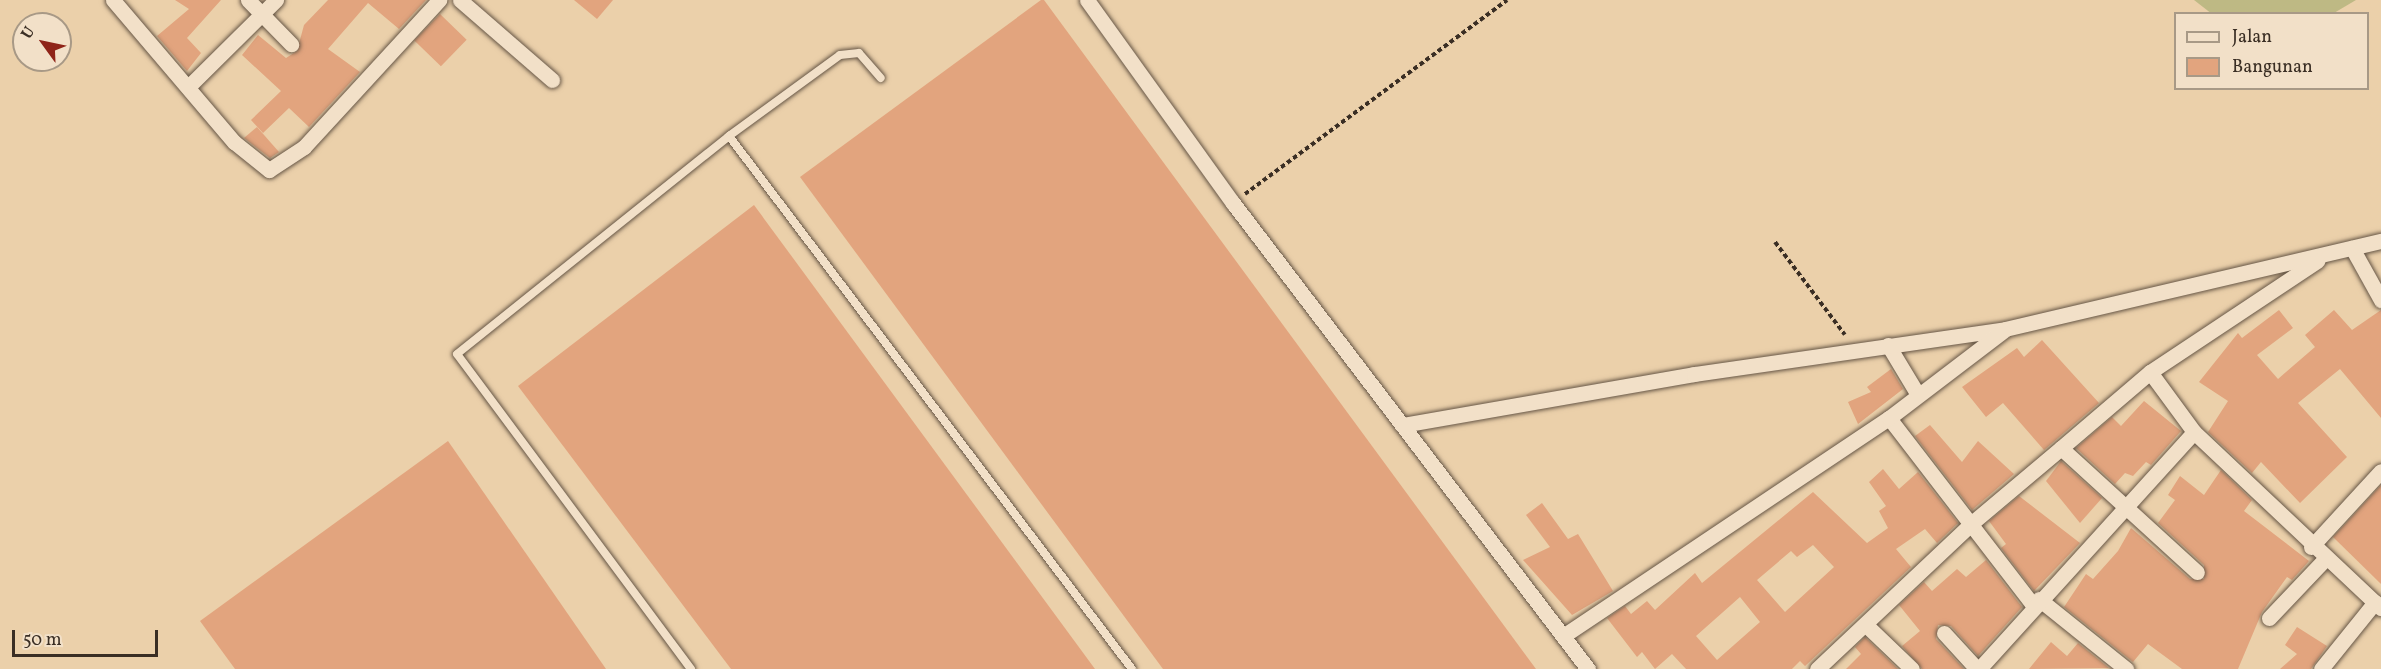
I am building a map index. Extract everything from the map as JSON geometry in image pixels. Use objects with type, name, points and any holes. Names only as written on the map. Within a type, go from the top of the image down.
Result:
[{"type":"street","points":[[113,0],[251,160],[269,170],[280,166],[365,86],[439,0]]},
{"type":"street","points":[[248,0],[291,44]]},
{"type":"street","points":[[188,87],[276,0]]},
{"type":"street","points":[[460,0],[552,80]]},
{"type":"street","points":[[1087,0],[1233,203],[1588,669]]},
{"type":"street","points":[[1402,425],[1856,350],[2005,329],[2381,241]]},
{"type":"street","points":[[2352,248],[2381,300]]},
{"type":"street","points":[[1817,669],[1867,626],[1973,522],[2150,372],[2326,255]]},
{"type":"street","points":[[1563,636],[1889,418],[2005,329]]},
{"type":"street","points":[[1888,345],[1918,395]]},
{"type":"street","points":[[2150,372],[2194,432],[2324,560],[2378,605],[2321,669]]},
{"type":"street","points":[[1889,418],[2036,602],[2126,669]]},
{"type":"street","points":[[1944,633],[1978,669],[2036,602],[2194,432]]},
{"type":"street","points":[[2061,448],[2123,507],[2197,572]]},
{"type":"street","points":[[2311,547],[2381,471]]},
{"type":"street","points":[[2269,618],[2324,560]]},
{"type":"street","points":[[1867,626],[1912,669]]},
{"type":"lane","points":[[691,669],[457,360],[460,349],[729,136],[845,52],[859,53],[881,78]]},
{"type":"lane","points":[[729,136],[1132,669]]},
{"type":"path","points":[[1233,203],[1507,0]]},
{"type":"path","points":[[1775,242],[1856,350]]},
{"type":"shaded area","points":[[2194,0],[2356,0],[2336,12],[2209,12]]},
{"type":"building","points":[[175,0],[221,0],[187,38],[201,53],[187,71],[157,36],[189,9]]},
{"type":"building","points":[[328,0],[426,0],[399,29],[368,3],[328,49],[360,72],[309,127],[289,108],[263,133],[251,120],[281,91],[242,55],[258,35],[286,58],[297,51],[304,25]]},
{"type":"building","points":[[574,0],[613,0],[597,19]]},
{"type":"building","points":[[1044,0],[1536,669],[1163,669],[800,177]]},
{"type":"building","points":[[440,14],[467,40],[441,66],[414,41]]},
{"type":"building","points":[[257,127],[279,152],[270,158],[244,138]]},
{"type":"building","points":[[754,205],[1095,669],[731,669],[518,386]]},
{"type":"building","points":[[2279,310],[2293,328],[2257,355],[2278,379],[2315,347],[2305,335],[2334,310],[2352,330],[2381,310],[2381,418],[2340,369],[2298,403],[2347,457],[2300,503],[2261,462],[2252,473],[2208,432],[2228,401],[2199,382],[2238,333],[2242,338]]},
{"type":"building","points":[[2042,340],[2099,403],[2044,450],[2003,403],[1986,417],[1962,387],[2017,348],[2024,357]]},
{"type":"building","points":[[1891,369],[1903,389],[1858,424],[1848,402],[1871,392],[1867,387]]},
{"type":"building","points":[[2144,401],[2181,431],[2151,465],[2146,462],[2133,476],[2125,473],[2115,484],[2076,448],[2112,417],[2121,426]]},
{"type":"building","points":[[1930,425],[1962,462],[1978,441],[2014,474],[1972,510],[1915,436]]},
{"type":"building","points":[[448,441],[606,669],[235,669],[200,621]]},
{"type":"building","points":[[2061,461],[2102,498],[2080,523],[2046,481]]},
{"type":"building","points":[[1883,469],[1899,489],[1918,472],[1958,523],[1937,543],[1925,529],[1896,549],[1911,567],[1805,666],[1800,661],[1792,669],[1686,669],[1672,654],[1655,669],[1642,652],[1637,657],[1607,618],[1625,606],[1631,614],[1647,601],[1655,610],[1695,573],[1702,583],[1813,492],[1867,543],[1888,528],[1879,511],[1886,506],[1869,482]],"holes":[[[1813,545],[1834,567],[1785,612],[1757,580],[1791,551],[1797,557]],[[1740,597],[1760,622],[1717,660],[1696,636]]]},
{"type":"building","points":[[2221,470],[2252,500],[2244,511],[2309,561],[2292,580],[2287,577],[2262,612],[2238,669],[2182,669],[2148,644],[2133,662],[2064,607],[2086,574],[2093,579],[2118,551],[2131,528],[2190,579],[2204,579],[2204,565],[2158,523],[2175,500],[2168,495],[2180,476],[2204,495]]},
{"type":"building","points":[[2381,485],[2381,584],[2333,537]]},
{"type":"building","points":[[2019,496],[2080,543],[2034,591],[2001,548],[2006,544],[1989,521]]},
{"type":"building","points":[[1542,503],[1568,539],[1578,534],[1613,591],[1572,615],[1523,560],[1550,547],[1526,515]]},
{"type":"building","points":[[1986,560],[2022,607],[1978,656],[1951,626],[1938,625],[1936,639],[1964,669],[1922,669],[1902,646],[1920,631],[1899,605],[1924,582],[1932,591],[1957,569],[1966,577]]},
{"type":"building","points":[[2297,627],[2327,646],[2311,669],[2280,669],[2297,654],[2285,645]]},
{"type":"building","points":[[1865,637],[1898,669],[1846,669],[1861,654],[1855,647]]},
{"type":"building","points":[[2051,642],[2067,656],[2078,643],[2109,668],[2029,669]]}]
